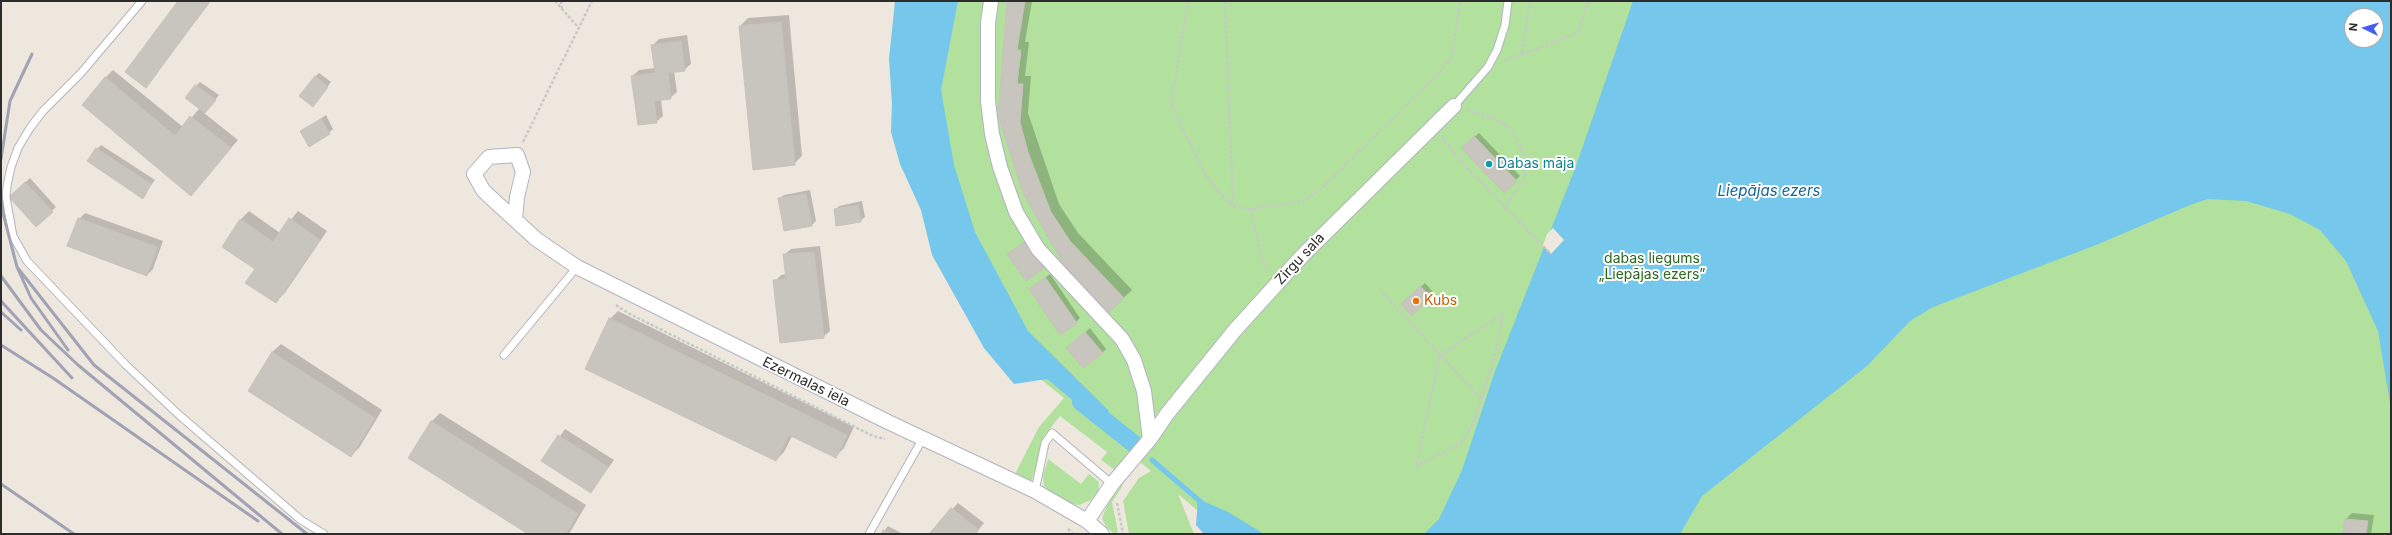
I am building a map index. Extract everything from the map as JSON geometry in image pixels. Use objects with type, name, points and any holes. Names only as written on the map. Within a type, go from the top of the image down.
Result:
[{"type":"street","points":[[991,1],[988,23],[988,101],[992,134],[1000,167],[1016,212],[1038,249],[1122,339],[1134,360],[1144,391],[1150,440]]},
{"type":"street","name":"Zirgu sala","points":[[1087,521],[1112,484],[1150,440],[1167,414],[1276,284],[1303,255],[1454,106]]},
{"type":"street","points":[[515,220],[517,197],[523,172],[517,155]]},
{"type":"street","name":"Ezermalas iela","points":[[517,155],[488,157],[474,174],[482,190],[536,239],[577,267],[685,322],[1035,491],[1087,521],[1102,534]]},
{"type":"lane","points":[[142,1],[81,73],[43,111],[30,128],[18,148],[11,167],[6,197],[13,236],[27,261],[126,365],[178,414],[301,520],[324,534]]},
{"type":"lane","name":"Zirgu sala","points":[[1454,106],[1488,67],[1502,38],[1508,13],[1508,1]]},
{"type":"lane","points":[[504,355],[577,267]]},
{"type":"lane","points":[[1035,491],[1045,443],[1052,433],[1112,484]]},
{"type":"lane","points":[[869,534],[923,438]]},
{"type":"path","points":[[555,1],[578,27]]},
{"type":"path","points":[[561,1],[562,9]]},
{"type":"path","points":[[517,155],[556,79],[578,27],[592,1]]},
{"type":"path","points":[[1188,1],[1171,104],[1205,174],[1222,196],[1233,205],[1251,209],[1304,202],[1322,188],[1442,70],[1452,57],[1460,1]]},
{"type":"path","points":[[1225,1],[1233,205]]},
{"type":"path","points":[[1522,54],[1530,1]]},
{"type":"path","points":[[1488,67],[1578,33],[1588,1]]},
{"type":"path","points":[[1454,106],[1492,117],[1508,128],[1520,143],[1526,160],[1524,178],[1505,207]]},
{"type":"path","points":[[1433,127],[1466,167],[1551,254]]},
{"type":"path","points":[[1251,209],[1260,256],[1267,271],[1276,284]]},
{"type":"path","points":[[1380,290],[1481,398]]},
{"type":"path","points":[[1503,314],[1492,366],[1472,426],[1461,443],[1416,466],[1440,355],[1503,314]]},
{"type":"path","points":[[1119,497],[1117,508],[1123,534]]},
{"type":"green space","name":"dabas liegums „Liepājas ezers”","points":[[913,1],[2391,1],[2391,534],[1225,534],[1178,494],[1194,534],[1129,534],[1123,501],[1139,478],[1151,471],[1128,452],[1115,470],[1101,460],[1107,452],[1060,416],[1044,436],[1032,480],[1027,481],[1015,474],[1039,427],[1064,398],[1021,363],[933,176]]},
{"type":"green space","points":[[1048,459],[1081,484],[1089,474],[1099,482],[1098,491],[1091,500],[1079,505],[1072,504],[1047,489],[1044,486],[1043,476]]},
{"type":"green space","points":[[1122,484],[1122,487],[1112,502],[1118,532],[1115,534],[1106,527],[1102,518],[1109,501]]},
{"type":"water","points":[[895,1],[958,1],[941,90],[954,165],[975,232],[1028,331],[1109,411],[1104,416],[1094,418],[1047,379],[1014,384],[984,348],[932,255],[921,210],[900,164],[891,132],[892,104],[889,59]]},
{"type":"water","name":"Liepājas ezers","points":[[1633,1],[2391,1],[2391,409],[2378,331],[2346,261],[2320,230],[2290,214],[2246,201],[2208,199],[2190,205],[2096,245],[1933,307],[1910,321],[1867,366],[1702,496],[1680,534],[1424,534],[1439,519],[1462,470],[1494,374],[1576,166]]},
{"type":"water","points":[[1198,499],[1228,512],[1264,534],[1204,534],[1196,525]]},
{"type":"pier","points":[[1553,228],[1564,240],[1551,254],[1543,245],[1547,234]]},
{"type":"building","points":[[178,1],[210,1],[146,88],[125,72]]},
{"type":"building","points":[[1007,1],[1025,1],[1017,50],[1021,50],[1017,84],[1023,84],[1020,122],[1028,152],[1051,212],[1070,241],[1124,298],[1107,315],[1062,262],[1023,193],[998,115]]},
{"type":"building","points":[[781,22],[795,165],[753,170],[739,26]]},
{"type":"building","points":[[681,41],[685,71],[668,73],[671,99],[654,101],[657,123],[638,125],[631,76],[655,73],[651,45]]},
{"type":"building","points":[[315,76],[328,87],[313,107],[299,96]]},
{"type":"building","points":[[105,77],[175,136],[190,116],[231,148],[191,196],[82,105]]},
{"type":"building","points":[[195,85],[216,100],[205,113],[185,98]]},
{"type":"building","points":[[321,119],[330,134],[309,147],[300,131]]},
{"type":"building","name":"Dabas māja","points":[[1474,136],[1517,181],[1504,193],[1461,148]]},
{"type":"building","points":[[96,148],[151,184],[143,199],[87,161]]},
{"type":"building","points":[[25,182],[53,212],[36,227],[9,197]]},
{"type":"building","points":[[806,194],[812,226],[784,231],[778,198]]},
{"type":"building","points":[[858,205],[861,222],[836,226],[834,209]]},
{"type":"building","points":[[78,218],[157,247],[147,276],[67,246]]},
{"type":"building","points":[[289,218],[320,240],[276,303],[245,283],[255,269],[222,247],[240,219],[273,242]]},
{"type":"building","points":[[1026,241],[1044,268],[1026,281],[1007,254]]},
{"type":"building","points":[[814,252],[824,338],[780,343],[773,280],[786,279],[783,254]]},
{"type":"building","points":[[1045,277],[1077,323],[1060,335],[1029,289]]},
{"type":"building","name":"Kubs","points":[[1420,286],[1431,297],[1412,316],[1401,304]]},
{"type":"building","points":[[609,318],[847,435],[836,458],[789,435],[776,461],[585,369]]},
{"type":"building","points":[[1085,332],[1103,353],[1083,368],[1066,348]]},
{"type":"building","points":[[272,352],[375,418],[351,457],[248,391]]},
{"type":"building","points":[[431,421],[578,514],[566,534],[528,534],[408,458]]},
{"type":"building","points":[[558,435],[608,467],[591,493],[541,461]]},
{"type":"building","points":[[951,508],[979,530],[975,534],[929,534]]},
{"type":"building","points":[[2345,519],[2368,521],[2366,534],[2343,534]]},
{"type":"building","points":[[883,530],[892,534],[881,534]]},
{"type":"waterway","points":[[1081,402],[1133,443]]},
{"type":"waterway","points":[[1152,460],[1202,503]]},
{"type":"railway","points":[[1,159],[10,101],[32,54]]},
{"type":"railway","points":[[1,193],[3,213],[17,267],[31,298],[68,350]]},
{"type":"railway","points":[[17,267],[94,365],[307,534]]},
{"type":"railway","points":[[1,276],[41,330],[78,365],[282,534]]},
{"type":"railway","points":[[1,301],[72,378]]},
{"type":"railway","points":[[1,312],[21,330]]},
{"type":"railway","points":[[1,345],[53,378],[258,521]]},
{"type":"railway","points":[[1,484],[74,534]]},
{"type":"place","name":"Dabas māja","points":[[1489,164]]},
{"type":"place","name":"Kubs","points":[[1416,301]]}]
